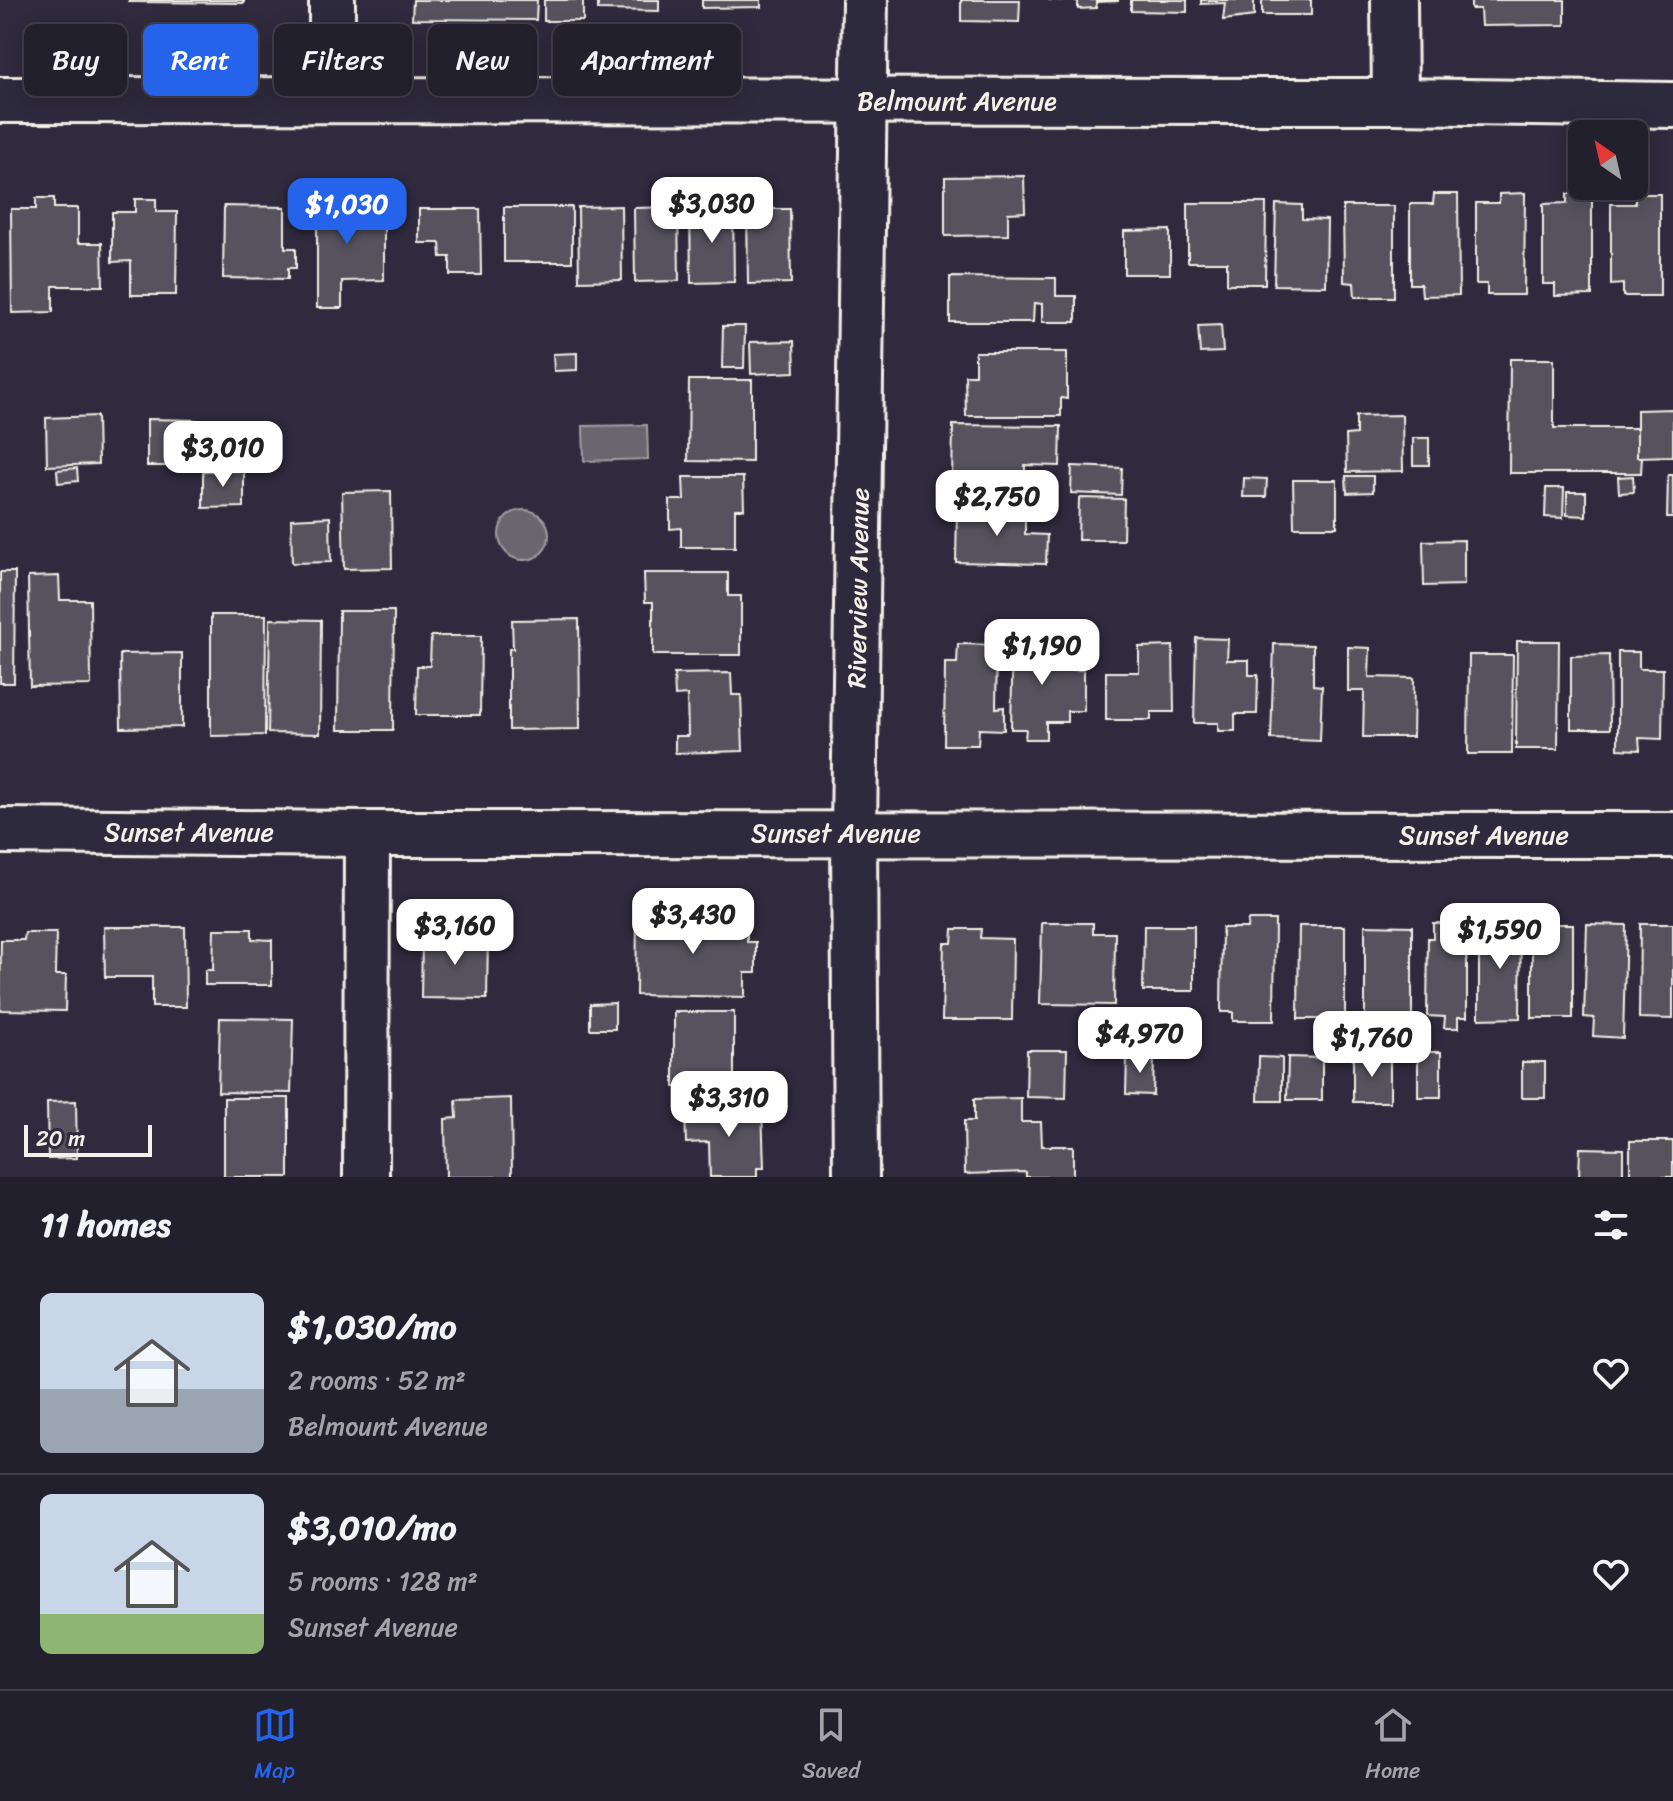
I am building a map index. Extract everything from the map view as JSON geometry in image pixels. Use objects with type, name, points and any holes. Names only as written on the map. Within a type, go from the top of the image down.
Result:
[{"type":"street","points":[[332,0],[332,100]]},
{"type":"street","name":"Riverview Avenue","points":[[856,1177],[854,832],[865,0]]},
{"type":"street","points":[[1394,0],[1395,101]]},
{"type":"street","name":"Belmount Avenue","points":[[0,100],[1395,101],[1673,105]]},
{"type":"street","name":"Sunset Avenue","points":[[0,831],[1673,835]]},
{"type":"street","points":[[366,1177],[367,834]]},
{"type":"shaded area","points":[[647,425],[648,459],[584,461],[583,426]]},
{"type":"shaded area","points":[[524,510],[542,517],[549,535],[542,553],[524,560],[506,553],[499,535],[506,517]]},
{"type":"building","points":[[244,0],[244,3],[129,2]]},
{"type":"building","points":[[413,0],[537,0],[536,20],[412,19]]},
{"type":"building","points":[[544,0],[583,0],[583,21],[544,21]]},
{"type":"building","points":[[598,0],[659,0],[659,11],[598,10]]},
{"type":"building","points":[[702,0],[761,0],[761,7],[702,8]]},
{"type":"building","points":[[961,0],[1020,0],[1019,22],[961,21]]},
{"type":"building","points":[[1048,0],[1118,1],[1096,2],[1096,8],[1078,9],[1078,1]]},
{"type":"building","points":[[1131,0],[1187,0],[1187,12],[1131,11]]},
{"type":"building","points":[[1201,0],[1254,0],[1254,16],[1223,20],[1225,3],[1201,4]]},
{"type":"building","points":[[1262,0],[1311,0],[1311,15],[1262,15]]},
{"type":"building","points":[[1471,0],[1565,0],[1565,25],[1481,26],[1480,9],[1471,9]]},
{"type":"building","points":[[1024,176],[1025,212],[1008,213],[1008,235],[945,236],[945,177]]},
{"type":"building","points":[[1525,193],[1524,295],[1487,295],[1487,284],[1476,284],[1476,203],[1499,203],[1499,194]]},
{"type":"building","points":[[1434,194],[1458,194],[1459,295],[1422,296],[1421,284],[1410,284],[1410,204],[1433,204]]},
{"type":"building","points":[[1567,194],[1568,200],[1592,200],[1592,295],[1555,296],[1555,284],[1543,284],[1543,204],[1567,203]]},
{"type":"building","points":[[1648,194],[1660,194],[1660,296],[1623,296],[1623,284],[1611,285],[1611,204],[1635,204],[1635,200],[1648,200]]},
{"type":"building","points":[[362,196],[362,208],[384,208],[384,280],[342,281],[342,308],[317,308],[317,197]]},
{"type":"building","points":[[36,198],[54,198],[54,208],[78,208],[78,243],[102,243],[103,286],[53,286],[53,312],[12,313],[11,209],[36,209]]},
{"type":"building","points":[[135,199],[156,199],[156,212],[177,212],[176,295],[131,295],[131,261],[112,262],[112,212],[135,212]]},
{"type":"building","points":[[1188,203],[1266,203],[1265,284],[1227,284],[1227,262],[1188,262]]},
{"type":"building","points":[[1276,204],[1302,205],[1302,219],[1327,220],[1326,286],[1274,285]]},
{"type":"building","points":[[224,206],[285,207],[285,248],[296,248],[296,268],[288,268],[288,279],[223,278]]},
{"type":"building","points":[[621,206],[622,280],[579,281],[578,207]]},
{"type":"building","points":[[1343,206],[1394,206],[1394,297],[1355,297],[1354,283],[1344,282]]},
{"type":"building","points":[[504,207],[572,207],[572,262],[504,262]]},
{"type":"building","points":[[678,207],[679,281],[635,282],[634,208]]},
{"type":"building","points":[[733,207],[734,282],[691,283],[690,208]]},
{"type":"building","points":[[419,209],[480,209],[481,275],[450,275],[450,257],[441,257],[440,243],[419,243]]},
{"type":"building","points":[[747,209],[790,209],[791,283],[748,284]]},
{"type":"building","points":[[1170,230],[1170,274],[1124,274],[1124,231]]},
{"type":"building","points":[[950,277],[1056,278],[1056,296],[1076,296],[1076,322],[1042,322],[1042,304],[1034,303],[1033,322],[950,322]]},
{"type":"building","points":[[1221,325],[1223,352],[1200,353],[1198,326]]},
{"type":"building","points":[[723,326],[745,326],[744,368],[722,368]]},
{"type":"building","points":[[794,341],[795,372],[751,374],[750,342]]},
{"type":"building","points":[[975,352],[1067,352],[1067,399],[1061,398],[1061,416],[966,416],[965,375],[975,375]]},
{"type":"building","points":[[577,353],[577,370],[554,371],[553,354]]},
{"type":"building","points":[[1510,359],[1554,359],[1554,428],[1637,428],[1637,457],[1642,457],[1641,473],[1509,473]]},
{"type":"building","points":[[689,380],[752,380],[752,462],[688,461]]},
{"type":"building","points":[[1673,409],[1673,456],[1637,457],[1637,410]]},
{"type":"building","points":[[1402,415],[1403,471],[1347,472],[1346,435],[1356,434],[1356,416]]},
{"type":"building","points":[[97,416],[98,464],[47,466],[46,418]]},
{"type":"building","points":[[147,419],[196,420],[195,466],[147,466]]},
{"type":"building","points":[[953,425],[1061,426],[1060,466],[1025,465],[1025,483],[952,482]]},
{"type":"building","points":[[1413,438],[1429,438],[1429,465],[1413,465]]},
{"type":"building","points":[[261,451],[261,466],[247,467],[246,452]]},
{"type":"building","points":[[1072,466],[1122,468],[1121,495],[1071,493]]},
{"type":"building","points":[[77,468],[78,481],[58,483],[57,470]]},
{"type":"building","points":[[203,471],[244,471],[244,507],[203,508]]},
{"type":"building","points":[[1668,475],[1673,475],[1673,518],[1667,518]]},
{"type":"building","points":[[1346,476],[1373,476],[1373,492],[1347,493]]},
{"type":"building","points":[[1633,476],[1634,492],[1619,493],[1618,477]]},
{"type":"building","points":[[683,477],[743,477],[744,509],[735,509],[735,547],[681,547],[681,528],[670,529],[670,500],[684,500]]},
{"type":"building","points":[[1244,478],[1267,479],[1266,497],[1243,497]]},
{"type":"building","points":[[1293,480],[1337,480],[1337,527],[1294,527]]},
{"type":"building","points":[[1546,488],[1564,488],[1563,518],[1545,517]]},
{"type":"building","points":[[391,491],[392,568],[344,569],[342,492]]},
{"type":"building","points":[[1567,492],[1586,492],[1586,516],[1567,515]]},
{"type":"building","points":[[1079,498],[1124,499],[1123,540],[1078,540]]},
{"type":"building","points":[[957,509],[1025,511],[1025,534],[1047,535],[1046,564],[956,562]]},
{"type":"building","points":[[330,517],[331,562],[292,563],[291,519]]},
{"type":"building","points":[[1464,540],[1464,585],[1424,586],[1423,541]]},
{"type":"building","points":[[0,572],[15,572],[14,683],[0,683]]},
{"type":"building","points":[[644,573],[728,573],[728,596],[741,596],[741,655],[653,655],[653,602],[645,602]]},
{"type":"building","points":[[59,576],[60,600],[90,600],[91,685],[30,686],[28,577]]},
{"type":"building","points":[[339,611],[394,611],[393,730],[338,730]]},
{"type":"building","points":[[211,615],[266,615],[265,735],[211,736]]},
{"type":"building","points":[[270,619],[321,620],[320,734],[268,733]]},
{"type":"building","points":[[579,619],[580,729],[509,730],[512,620]]},
{"type":"building","points":[[1013,635],[1047,635],[1047,655],[1068,655],[1068,670],[1084,670],[1084,711],[1067,711],[1067,722],[1046,722],[1046,739],[1025,739],[1026,729],[1011,729]]},
{"type":"building","points":[[431,636],[481,636],[480,715],[416,715],[417,666],[430,666]]},
{"type":"building","points":[[1196,638],[1228,639],[1227,660],[1249,660],[1249,675],[1258,675],[1257,714],[1235,714],[1235,731],[1218,731],[1218,723],[1194,723]]},
{"type":"building","points":[[1517,641],[1559,641],[1558,749],[1516,749]]},
{"type":"building","points":[[958,644],[997,645],[996,708],[1004,707],[1004,730],[979,729],[978,745],[944,745],[945,663],[957,663]]},
{"type":"building","points":[[1274,644],[1313,645],[1313,685],[1322,686],[1320,741],[1271,739]]},
{"type":"building","points":[[1173,646],[1174,712],[1151,712],[1151,720],[1106,720],[1106,672],[1139,672],[1139,647]]},
{"type":"building","points":[[1348,647],[1370,648],[1369,677],[1414,678],[1413,737],[1363,737],[1364,691],[1348,691]]},
{"type":"building","points":[[1618,652],[1639,652],[1639,669],[1663,669],[1662,739],[1639,738],[1640,750],[1618,749]]},
{"type":"building","points":[[182,653],[182,727],[121,728],[120,654]]},
{"type":"building","points":[[1469,655],[1513,655],[1512,754],[1468,754]]},
{"type":"building","points":[[1609,655],[1610,729],[1571,729],[1571,656]]},
{"type":"building","points":[[731,673],[732,695],[741,695],[743,751],[675,753],[675,736],[688,736],[687,695],[675,696],[674,674]]},
{"type":"building","points":[[637,916],[747,917],[747,942],[756,942],[756,973],[745,973],[745,997],[636,995]]},
{"type":"building","points":[[1248,920],[1275,920],[1274,1021],[1233,1021],[1233,1012],[1221,1012],[1222,928],[1247,928]]},
{"type":"building","points":[[1042,923],[1093,923],[1093,933],[1115,933],[1114,1005],[1040,1004]]},
{"type":"building","points":[[1433,923],[1462,923],[1462,937],[1467,937],[1467,1017],[1458,1017],[1458,1028],[1444,1028],[1445,1017],[1427,1016],[1428,938],[1433,938]]},
{"type":"building","points":[[1479,924],[1521,925],[1520,1018],[1479,1019]]},
{"type":"building","points":[[1532,924],[1573,924],[1573,1018],[1532,1018]]},
{"type":"building","points":[[1587,924],[1626,925],[1623,1038],[1593,1036],[1594,1018],[1584,1017]]},
{"type":"building","points":[[1640,924],[1673,924],[1673,1019],[1639,1018]]},
{"type":"building","points":[[1365,925],[1412,926],[1412,1019],[1365,1019]]},
{"type":"building","points":[[1144,926],[1194,926],[1194,991],[1143,991]]},
{"type":"building","points":[[1299,926],[1345,926],[1345,1019],[1298,1019]]},
{"type":"building","points":[[104,927],[185,927],[186,1007],[152,1007],[152,977],[105,977]]},
{"type":"building","points":[[214,929],[252,929],[252,939],[272,940],[272,985],[205,985],[205,970],[213,970]]},
{"type":"building","points":[[953,929],[981,929],[980,938],[1013,939],[1012,1020],[942,1020],[944,943],[952,943]]},
{"type":"building","points":[[25,933],[56,933],[55,975],[66,975],[65,1011],[0,1010],[1,940],[24,940]]},
{"type":"building","points":[[444,933],[488,934],[487,999],[421,998],[422,940],[444,940]]},
{"type":"building","points":[[615,1003],[615,1029],[590,1029],[590,1004]]},
{"type":"building","points":[[674,1012],[734,1012],[734,1087],[674,1087]]},
{"type":"building","points":[[220,1018],[293,1019],[291,1093],[218,1092]]},
{"type":"building","points":[[1027,1050],[1067,1050],[1066,1098],[1026,1097]]},
{"type":"building","points":[[1418,1052],[1441,1052],[1441,1097],[1418,1097]]},
{"type":"building","points":[[1127,1056],[1154,1056],[1153,1095],[1126,1094]]},
{"type":"building","points":[[1353,1056],[1390,1056],[1390,1102],[1353,1102]]},
{"type":"building","points":[[1259,1057],[1282,1058],[1282,1101],[1258,1101]]},
{"type":"building","points":[[1288,1057],[1322,1058],[1322,1100],[1287,1100]]},
{"type":"building","points":[[1522,1062],[1545,1062],[1545,1098],[1522,1098]]},
{"type":"building","points":[[224,1098],[289,1098],[289,1177],[224,1177]]},
{"type":"building","points":[[511,1098],[512,1177],[446,1177],[445,1119],[457,1118],[456,1100]]},
{"type":"building","points":[[1021,1098],[1021,1122],[1041,1122],[1042,1146],[1073,1146],[1073,1177],[1026,1177],[1026,1172],[965,1174],[964,1121],[974,1121],[974,1099]]},
{"type":"building","points":[[76,1101],[77,1158],[48,1159],[47,1102]]},
{"type":"building","points":[[762,1107],[764,1168],[757,1168],[757,1177],[710,1177],[709,1142],[686,1143],[685,1109]]},
{"type":"building","points":[[1630,1141],[1673,1141],[1673,1177],[1630,1177]]},
{"type":"building","points":[[1580,1148],[1623,1149],[1623,1177],[1579,1177]]}]
